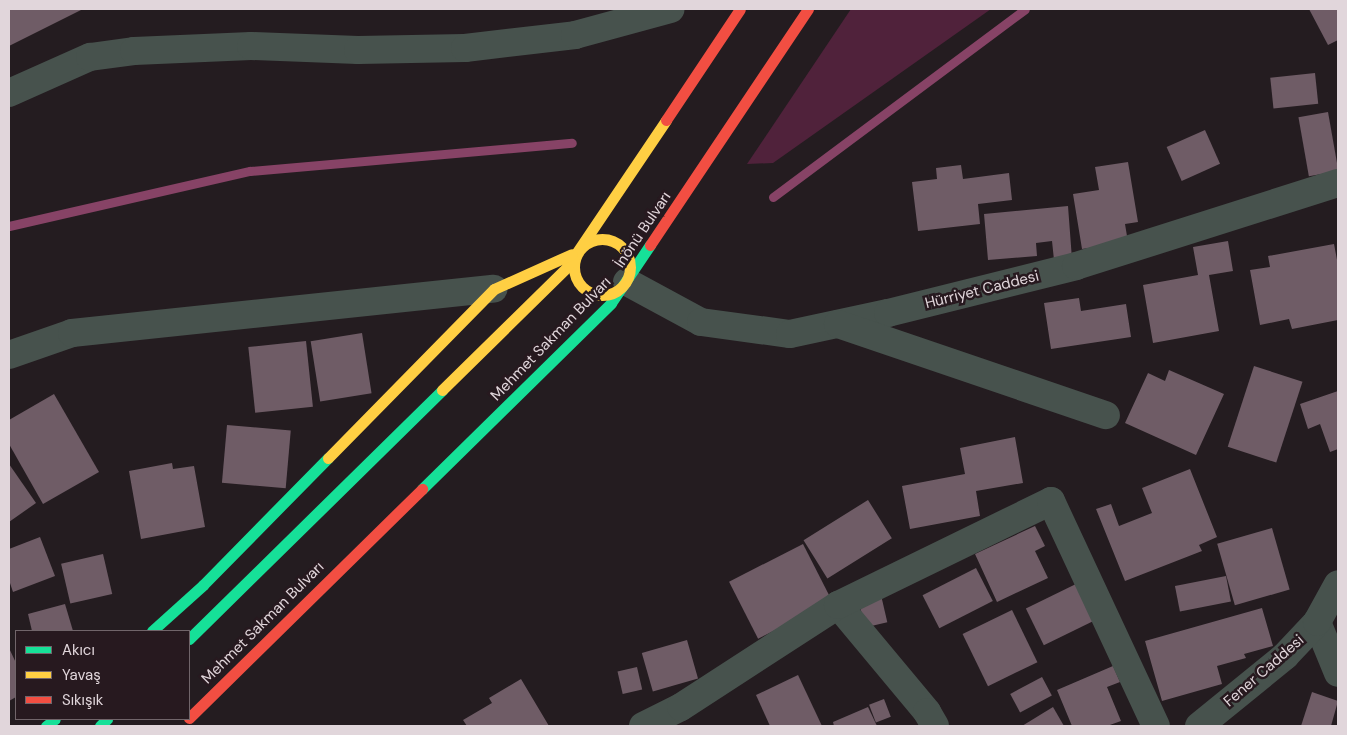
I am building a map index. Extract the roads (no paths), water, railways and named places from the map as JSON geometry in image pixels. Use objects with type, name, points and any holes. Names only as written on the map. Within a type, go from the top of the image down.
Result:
[{"type":"main road","points":[[190,638],[567,267],[740,9]]},
{"type":"main road","name":"İnönü Bulvarı","points":[[627,282],[808,9]]},
{"type":"main road","name":"İnönü Bulvarı","points":[[578,251],[585,244],[594,240],[613,240],[622,246],[631,262],[631,272],[627,282]]},
{"type":"main road","points":[[153,630],[203,585],[494,289],[578,251]]},
{"type":"main road","name":"Mehmet Sakman Bulvarı","points":[[578,251],[574,268],[576,277],[587,291],[605,295],[613,293],[627,282]]},
{"type":"main road","name":"Mehmet Sakman Bulvarı","points":[[190,716],[611,303],[627,282]]},
{"type":"street","points":[[9,93],[90,57],[134,51],[250,46],[358,50],[464,48],[575,35],[671,9]]},
{"type":"street","name":"Hürriyet Caddesi","points":[[627,282],[701,322],[790,334],[1076,266],[1338,183]]},
{"type":"street","points":[[9,355],[72,333],[494,289]]},
{"type":"street","points":[[838,324],[1106,415]]},
{"type":"street","points":[[643,726],[684,717],[838,604],[1051,501],[1156,726]]},
{"type":"street","name":"Fener Caddesi","points":[[1199,726],[1285,656],[1317,622],[1338,584]]},
{"type":"street","points":[[838,604],[927,712],[935,726]]},
{"type":"street","points":[[1317,622],[1338,673]]},
{"type":"waterway","points":[[773,197],[1025,9]]},
{"type":"waterway","points":[[9,226],[250,171],[572,143]]}]
